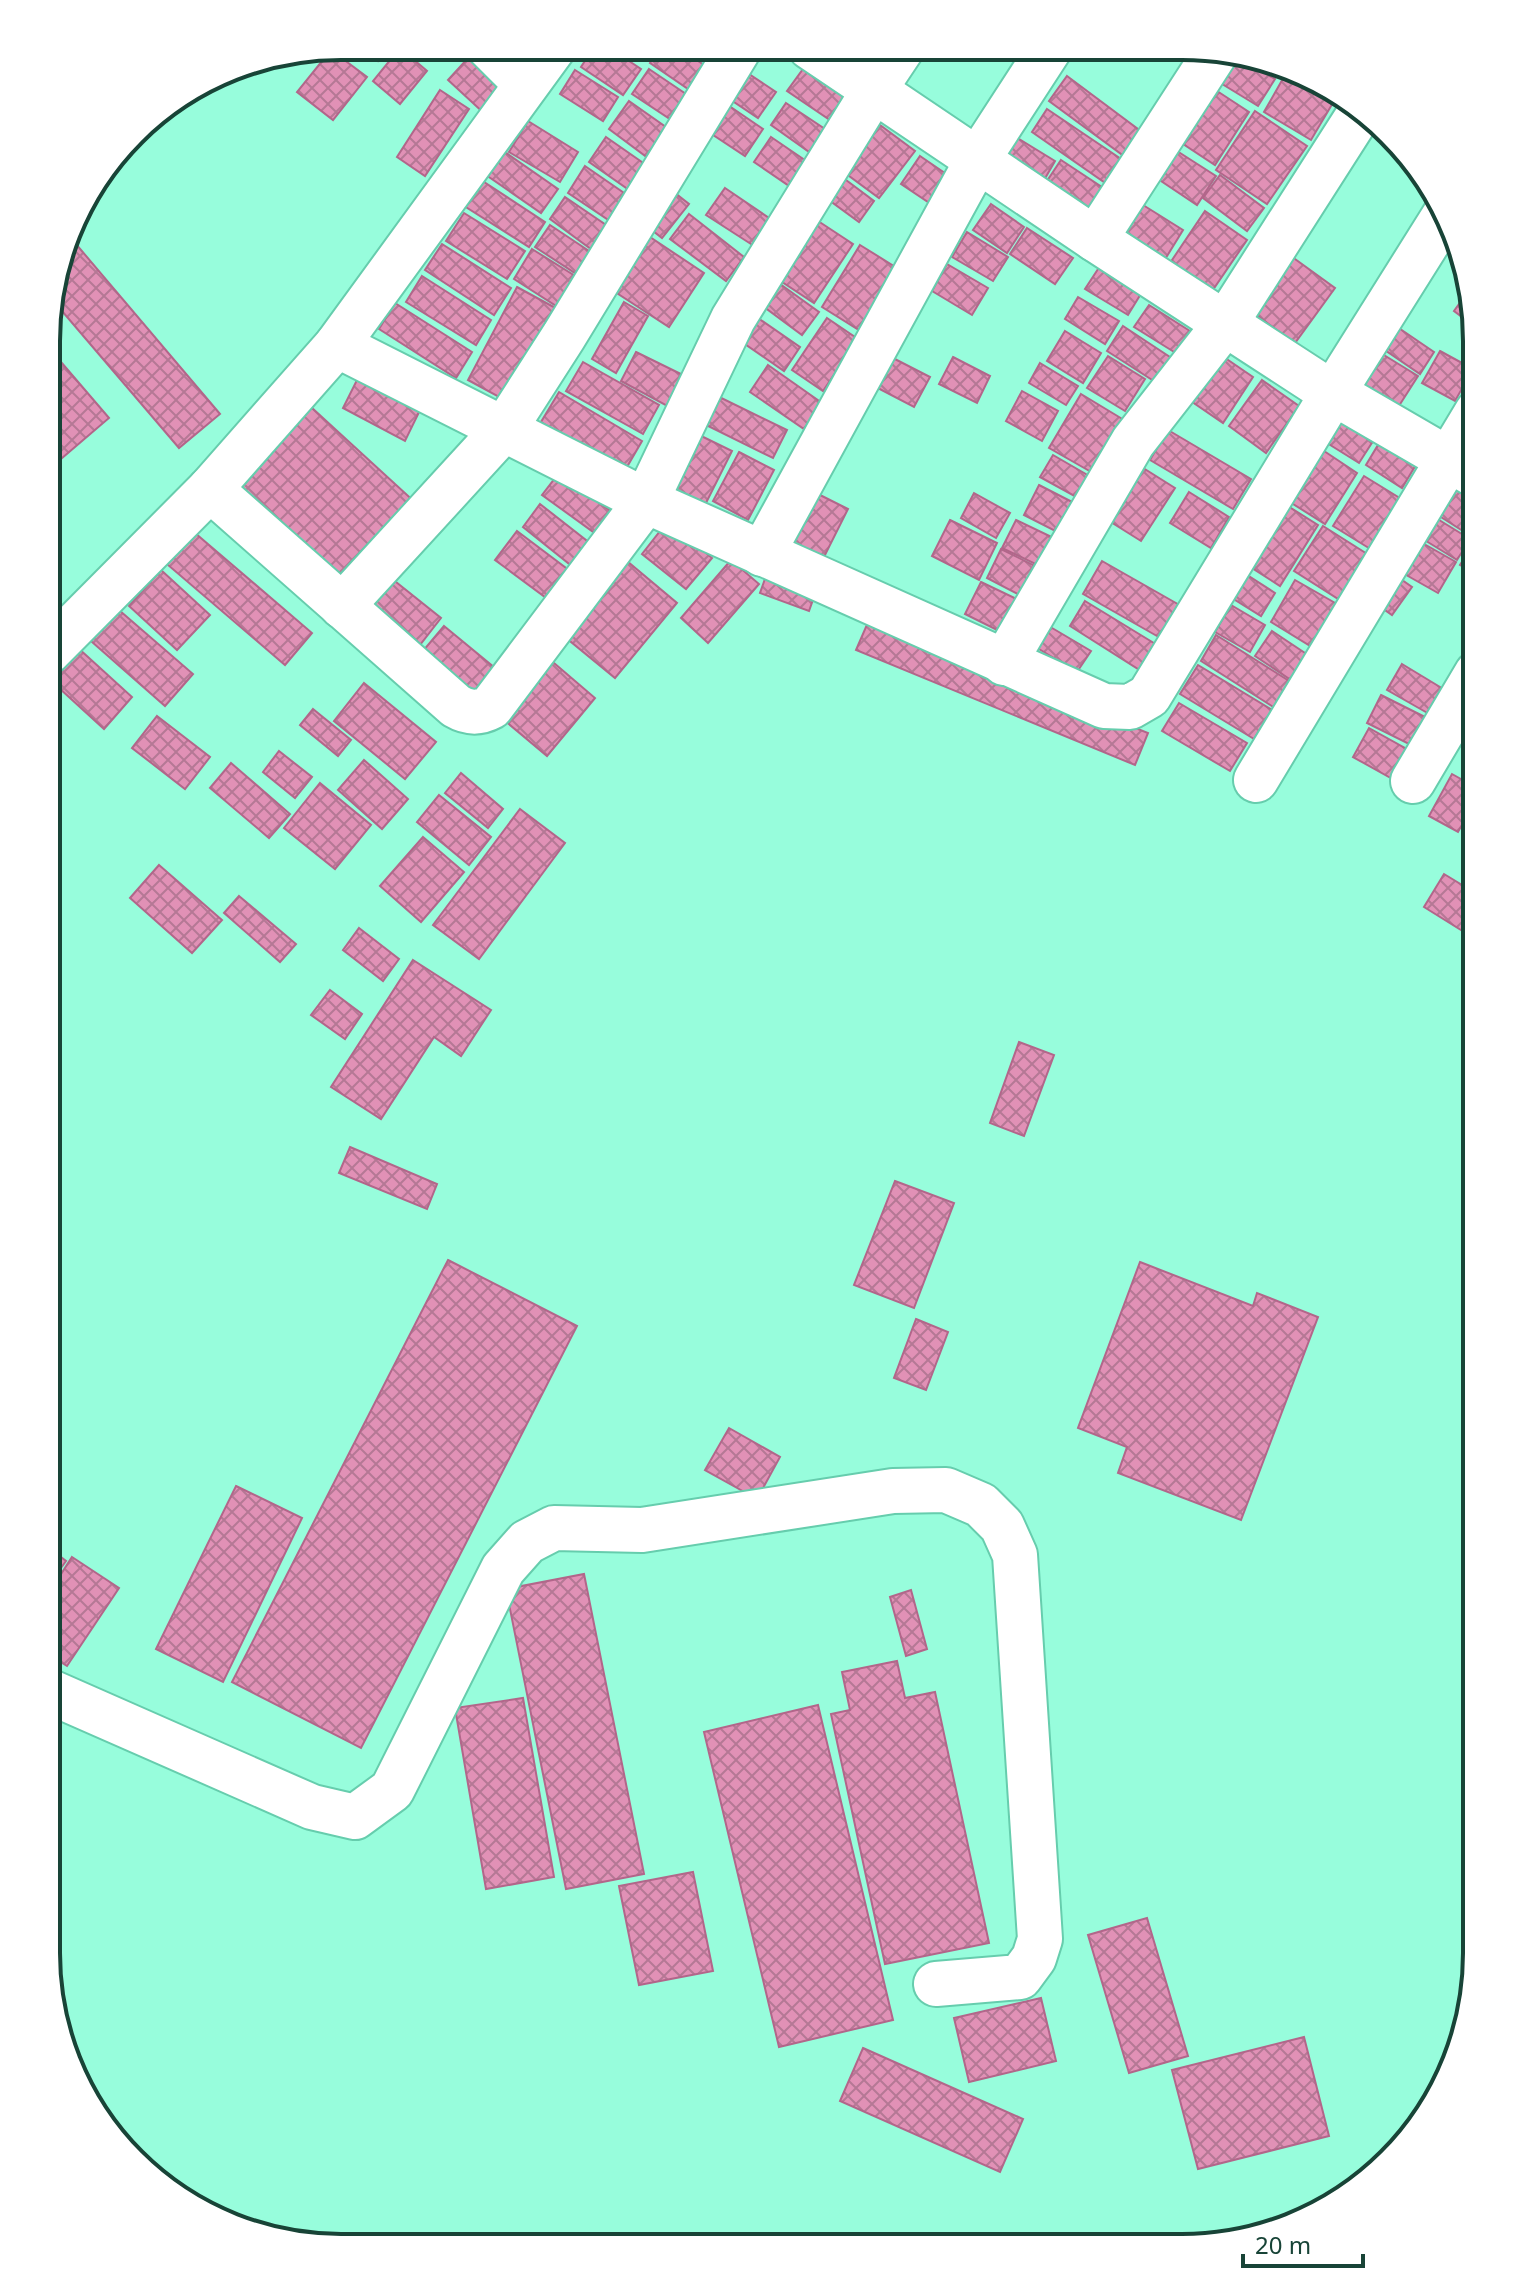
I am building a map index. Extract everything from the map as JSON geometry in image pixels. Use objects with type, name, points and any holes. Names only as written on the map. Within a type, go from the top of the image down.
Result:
[{"type":"street","points":[[830,60],[1225,324],[1333,393],[1462,467],[1256,780]]},
{"type":"street","points":[[210,489],[456,706],[468,713],[483,711],[500,698],[646,501],[733,319],[894,60]]},
{"type":"street","points":[[762,554],[978,159],[1042,60]]},
{"type":"street","points":[[503,61],[526,84]]},
{"type":"street","points":[[60,640],[210,489],[337,345],[544,61]]},
{"type":"street","points":[[342,606],[505,428],[732,61]]},
{"type":"street","points":[[1095,239],[1210,61]]},
{"type":"street","points":[[1004,663],[1133,442],[1225,324],[1355,120]]},
{"type":"street","points":[[337,345],[646,501],[762,554],[1104,706],[1130,707],[1149,696],[1438,225]]},
{"type":"street","points":[[1413,781],[1463,697]]},
{"type":"street","points":[[60,1696],[312,1807],[355,1817],[392,1790],[503,1569],[527,1542],[554,1528],[642,1530],[893,1491],[946,1490],[981,1505],[1002,1526],[1015,1555],[1040,1939],[1034,1958],[1020,1977],[936,1984]]},
{"type":"building","points":[[849,60],[865,60],[859,68]]},
{"type":"building","points":[[322,61],[346,61],[367,77],[333,120],[297,92]]},
{"type":"building","points":[[389,61],[415,61],[427,71],[400,104],[373,81]]},
{"type":"building","points":[[466,61],[475,61],[508,91],[486,115],[448,80]]},
{"type":"building","points":[[585,61],[628,61],[641,69],[623,95],[581,67]]},
{"type":"building","points":[[697,61],[710,69],[694,93],[650,63]]},
{"type":"building","points":[[1226,63],[1264,73],[1275,79],[1258,106],[1214,79]]},
{"type":"building","points":[[806,65],[847,94],[830,120],[787,91]]},
{"type":"building","points":[[740,68],[776,92],[758,118],[722,94]]},
{"type":"building","points":[[649,69],[689,96],[673,121],[632,94]]},
{"type":"building","points":[[575,70],[618,97],[603,121],[560,94]]},
{"type":"building","points":[[1067,76],[1150,138],[1132,162],[1049,101]]},
{"type":"building","points":[[1283,79],[1332,104],[1311,140],[1264,112]]},
{"type":"building","points":[[1214,89],[1249,112],[1215,165],[1180,142]]},
{"type":"building","points":[[440,90],[469,109],[425,176],[397,157]]},
{"type":"building","points":[[719,99],[763,129],[745,156],[701,127]]},
{"type":"building","points":[[629,101],[673,132],[652,161],[609,129]]},
{"type":"building","points":[[786,103],[828,131],[812,154],[771,125]]},
{"type":"building","points":[[1047,109],[1130,165],[1114,189],[1032,132]]},
{"type":"building","points":[[1255,111],[1307,146],[1267,204],[1216,170]]},
{"type":"building","points":[[528,121],[578,152],[560,182],[509,152]]},
{"type":"building","points":[[876,122],[915,151],[879,198],[841,170]]},
{"type":"building","points":[[1011,134],[1055,161],[1040,187],[996,159]]},
{"type":"building","points":[[606,137],[649,167],[632,192],[589,162]]},
{"type":"building","points":[[771,137],[815,167],[798,192],[754,162]]},
{"type":"building","points":[[502,150],[558,189],[541,213],[486,175]]},
{"type":"building","points":[[1177,151],[1216,176],[1197,205],[1158,179]]},
{"type":"building","points":[[920,156],[955,180],[937,208],[901,184]]},
{"type":"building","points":[[1061,160],[1111,193],[1093,220],[1043,187]]},
{"type":"building","points":[[585,166],[627,195],[610,221],[568,193]]},
{"type":"building","points":[[838,174],[874,201],[859,222],[822,195]]},
{"type":"building","points":[[1220,175],[1264,208],[1247,231],[1203,198]]},
{"type":"building","points":[[478,178],[545,222],[529,247],[461,204]]},
{"type":"building","points":[[725,188],[772,220],[754,246],[706,215]]},
{"type":"building","points":[[670,189],[689,204],[662,238],[643,223]]},
{"type":"building","points":[[565,197],[612,229],[595,252],[550,219]]},
{"type":"building","points":[[1135,200],[1183,230],[1164,261],[1116,232]]},
{"type":"building","points":[[991,204],[1024,227],[1007,253],[973,230]]},
{"type":"building","points":[[1205,211],[1247,240],[1208,297],[1166,269]]},
{"type":"building","points":[[464,213],[525,251],[507,279],[446,241]]},
{"type":"building","points":[[689,214],[744,257],[726,281],[670,239]]},
{"type":"building","points":[[815,219],[853,244],[814,303],[776,278]]},
{"type":"building","points":[[550,225],[595,255],[581,277],[535,247]]},
{"type":"building","points":[[1027,228],[1073,258],[1055,284],[1010,254]]},
{"type":"building","points":[[967,232],[1008,257],[993,281],[952,257]]},
{"type":"building","points":[[644,233],[704,273],[669,327],[609,288]]},
{"type":"building","points":[[442,244],[511,288],[494,315],[425,270]]},
{"type":"building","points":[[77,245],[220,414],[179,448],[62,311]]},
{"type":"building","points":[[860,245],[897,268],[859,330],[822,307]]},
{"type":"building","points":[[532,249],[580,279],[561,309],[514,279]]},
{"type":"building","points":[[1288,254],[1335,288],[1295,343],[1248,309]]},
{"type":"building","points":[[947,264],[988,288],[972,315],[932,291]]},
{"type":"building","points":[[1100,266],[1142,292],[1128,315],[1085,289]]},
{"type":"building","points":[[422,276],[491,320],[476,345],[406,302]]},
{"type":"building","points":[[769,276],[819,312],[802,335],[753,299]]},
{"type":"building","points":[[517,287],[561,311],[512,404],[468,380]]},
{"type":"building","points":[[1078,297],[1119,321],[1105,344],[1065,319]]},
{"type":"building","points":[[624,302],[648,316],[616,373],[592,359]]},
{"type":"building","points":[[1461,302],[1462,317],[1454,311]]},
{"type":"building","points":[[395,303],[472,352],[456,378],[379,329]]},
{"type":"building","points":[[1149,305],[1201,338],[1187,360],[1134,327]]},
{"type":"building","points":[[755,316],[800,347],[784,371],[739,340]]},
{"type":"building","points":[[827,318],[858,339],[823,391],[792,370]]},
{"type":"building","points":[[1387,320],[1434,352],[1420,374],[1373,342]]},
{"type":"building","points":[[1123,326],[1176,361],[1160,385],[1107,351]]},
{"type":"building","points":[[1065,331],[1101,353],[1083,383],[1047,361]]},
{"type":"building","points":[[1366,344],[1418,376],[1397,409],[1346,378]]},
{"type":"building","points":[[1212,349],[1253,377],[1223,423],[1182,395]]},
{"type":"building","points":[[1440,351],[1463,364],[1463,387],[1455,401],[1422,383]]},
{"type":"building","points":[[636,352],[687,377],[671,408],[621,381]]},
{"type":"building","points":[[887,355],[930,377],[914,407],[872,385]]},
{"type":"building","points":[[1108,356],[1145,379],[1125,411],[1087,388]]},
{"type":"building","points":[[953,357],[990,376],[977,403],[939,384]]},
{"type":"building","points":[[60,361],[109,418],[60,460]]},
{"type":"building","points":[[583,362],[659,405],[643,434],[566,391]]},
{"type":"building","points":[[1040,363],[1078,386],[1066,405],[1029,383]]},
{"type":"building","points":[[768,365],[822,403],[804,429],[750,392]]},
{"type":"building","points":[[362,370],[424,402],[405,441],[343,408]]},
{"type":"building","points":[[1262,380],[1299,406],[1266,453],[1229,426]]},
{"type":"building","points":[[1022,391],[1058,411],[1042,441],[1006,421]]},
{"type":"building","points":[[559,392],[642,441],[624,472],[541,422]]},
{"type":"building","points":[[709,392],[787,430],[773,458],[696,420]]},
{"type":"building","points":[[1081,394],[1124,420],[1093,473],[1049,448]]},
{"type":"building","points":[[311,407],[418,505],[342,587],[236,489]]},
{"type":"building","points":[[1335,413],[1375,438],[1359,463],[1319,438]]},
{"type":"building","points":[[1168,430],[1251,479],[1233,509],[1150,460]]},
{"type":"building","points":[[693,432],[732,451],[704,507],[665,487]]},
{"type":"building","points":[[1381,440],[1417,463],[1402,488],[1366,465]]},
{"type":"building","points":[[1318,447],[1357,473],[1325,524],[1285,499]]},
{"type":"building","points":[[739,452],[774,470],[748,520],[713,501]]},
{"type":"building","points":[[1053,455],[1091,477],[1078,498],[1040,477]]},
{"type":"building","points":[[1140,466],[1175,488],[1141,541],[1106,519]]},
{"type":"building","points":[[559,473],[612,512],[596,534],[542,495]]},
{"type":"building","points":[[1364,476],[1403,500],[1372,550],[1333,526]]},
{"type":"building","points":[[1453,480],[1463,486],[1463,531],[1433,512]]},
{"type":"building","points":[[1039,485],[1082,507],[1067,537],[1024,515]]},
{"type":"building","points":[[812,491],[848,509],[821,563],[785,545]]},
{"type":"building","points":[[1189,492],[1229,517],[1211,548],[1170,523]]},
{"type":"building","points":[[974,493],[1010,513],[996,538],[961,518]]},
{"type":"building","points":[[1283,503],[1318,525],[1280,586],[1244,563]]},
{"type":"building","points":[[540,504],[591,544],[573,567],[523,527]]},
{"type":"building","points":[[1431,515],[1463,535],[1463,551],[1457,560],[1418,536]]},
{"type":"building","points":[[950,520],[997,543],[979,580],[932,556]]},
{"type":"building","points":[[1016,520],[1062,542],[1048,570],[1002,548]]},
{"type":"building","points":[[668,521],[712,558],[686,589],[642,554]]},
{"type":"building","points":[[1323,526],[1372,557],[1343,602],[1294,571]]},
{"type":"building","points":[[188,527],[312,633],[285,665],[161,559]]},
{"type":"building","points":[[517,531],[574,574],[553,603],[495,560]]},
{"type":"building","points":[[1410,536],[1456,562],[1438,593],[1392,567]]},
{"type":"building","points":[[1001,549],[1047,572],[1033,602],[987,578]]},
{"type":"building","points":[[731,560],[759,584],[708,643],[681,618]]},
{"type":"building","points":[[627,561],[677,603],[615,678],[565,637]]},
{"type":"building","points":[[1102,561],[1183,607],[1164,640],[1083,594]]},
{"type":"building","points":[[161,570],[210,615],[177,650],[129,606]]},
{"type":"building","points":[[1241,571],[1275,593],[1261,616],[1227,595]]},
{"type":"building","points":[[1395,575],[1412,587],[1392,615],[1375,603]]},
{"type":"building","points":[[766,576],[815,594],[809,611],[760,593]]},
{"type":"building","points":[[391,578],[441,618],[416,650],[366,611]]},
{"type":"building","points":[[1295,580],[1337,604],[1312,647],[1271,622]]},
{"type":"building","points":[[981,582],[1021,601],[1005,634],[965,614]]},
{"type":"building","points":[[1085,601],[1162,648],[1146,674],[1070,626]]},
{"type":"building","points":[[112,604],[193,674],[165,706],[84,635]]},
{"type":"building","points":[[1231,605],[1265,625],[1250,652],[1215,632]]},
{"type":"building","points":[[869,620],[1148,733],[1135,765],[856,650]]},
{"type":"building","points":[[1047,625],[1091,651],[1077,672],[1034,646]]},
{"type":"building","points":[[444,626],[501,673],[475,705],[417,658]]},
{"type":"building","points":[[1272,631],[1308,655],[1291,680],[1255,656]]},
{"type":"building","points":[[1216,635],[1294,684],[1278,710],[1201,661]]},
{"type":"building","points":[[77,647],[132,697],[104,729],[60,689],[60,665]]},
{"type":"building","points":[[547,657],[595,698],[547,756],[498,715]]},
{"type":"building","points":[[1402,664],[1445,690],[1431,715],[1387,690]]},
{"type":"building","points":[[1198,665],[1272,710],[1254,739],[1180,694]]},
{"type":"building","points":[[364,683],[436,742],[405,779],[334,721]]},
{"type":"building","points":[[1381,695],[1425,717],[1411,745],[1367,723]]},
{"type":"building","points":[[1179,703],[1247,743],[1230,771],[1162,731]]},
{"type":"building","points":[[313,709],[351,740],[338,756],[300,725]]},
{"type":"building","points":[[157,716],[210,757],[185,789],[132,748]]},
{"type":"building","points":[[1369,728],[1412,752],[1396,781],[1353,757]]},
{"type":"building","points":[[279,751],[312,777],[295,798],[263,772]]},
{"type":"building","points":[[364,760],[408,799],[382,829],[338,790]]},
{"type":"building","points":[[231,763],[290,814],[269,838],[210,788]]},
{"type":"building","points":[[461,773],[503,809],[488,828],[445,793]]},
{"type":"building","points":[[1452,774],[1463,780],[1463,824],[1458,832],[1429,816]]},
{"type":"building","points":[[320,783],[371,825],[335,869],[284,828]]},
{"type":"building","points":[[439,795],[491,837],[469,865],[417,822]]},
{"type":"building","points":[[520,809],[565,843],[479,959],[433,925]]},
{"type":"building","points":[[423,837],[464,872],[421,922],[380,886]]},
{"type":"building","points":[[159,865],[222,920],[192,953],[130,898]]},
{"type":"building","points":[[1444,874],[1463,885],[1463,931],[1424,907]]},
{"type":"building","points":[[239,896],[296,944],[280,962],[224,913]]},
{"type":"building","points":[[359,928],[399,959],[383,981],[343,950]]},
{"type":"building","points":[[413,960],[491,1010],[461,1056],[434,1037],[381,1119],[331,1087]]},
{"type":"building","points":[[330,990],[362,1014],[345,1039],[311,1015]]},
{"type":"building","points":[[1019,1042],[1054,1055],[1024,1136],[990,1123]]},
{"type":"building","points":[[350,1147],[437,1184],[427,1209],[339,1173]]},
{"type":"building","points":[[895,1181],[954,1203],[914,1308],[854,1285]]},
{"type":"building","points":[[448,1260],[577,1326],[361,1748],[232,1682]]},
{"type":"building","points":[[1140,1262],[1253,1306],[1257,1293],[1318,1317],[1241,1520],[1118,1473],[1127,1447],[1078,1428]]},
{"type":"building","points":[[916,1319],[948,1332],[926,1390],[894,1378]]},
{"type":"building","points":[[729,1428],[780,1457],[757,1499],[705,1470]]},
{"type":"building","points":[[236,1486],[302,1518],[223,1682],[156,1649]]},
{"type":"building","points":[[72,1557],[119,1588],[67,1666],[60,1662],[60,1576]]},
{"type":"building","points":[[584,1574],[644,1874],[566,1889],[506,1589]]},
{"type":"building","points":[[911,1590],[927,1649],[906,1656],[890,1597]]},
{"type":"building","points":[[897,1661],[905,1698],[935,1692],[989,1943],[885,1964],[831,1714],[850,1710],[842,1672]]},
{"type":"building","points":[[523,1698],[554,1877],[486,1889],[455,1708]]},
{"type":"building","points":[[818,1705],[893,2020],[779,2047],[704,1732]]},
{"type":"building","points":[[693,1872],[713,1971],[639,1985],[619,1886]]},
{"type":"building","points":[[1147,1918],[1188,2056],[1129,2073],[1088,1935]]},
{"type":"building","points":[[1041,1998],[1056,2061],[969,2082],[954,2018]]},
{"type":"building","points":[[1304,2037],[1329,2136],[1198,2169],[1172,2070]]},
{"type":"building","points":[[863,2048],[1023,2119],[1000,2172],[840,2101]]}]
